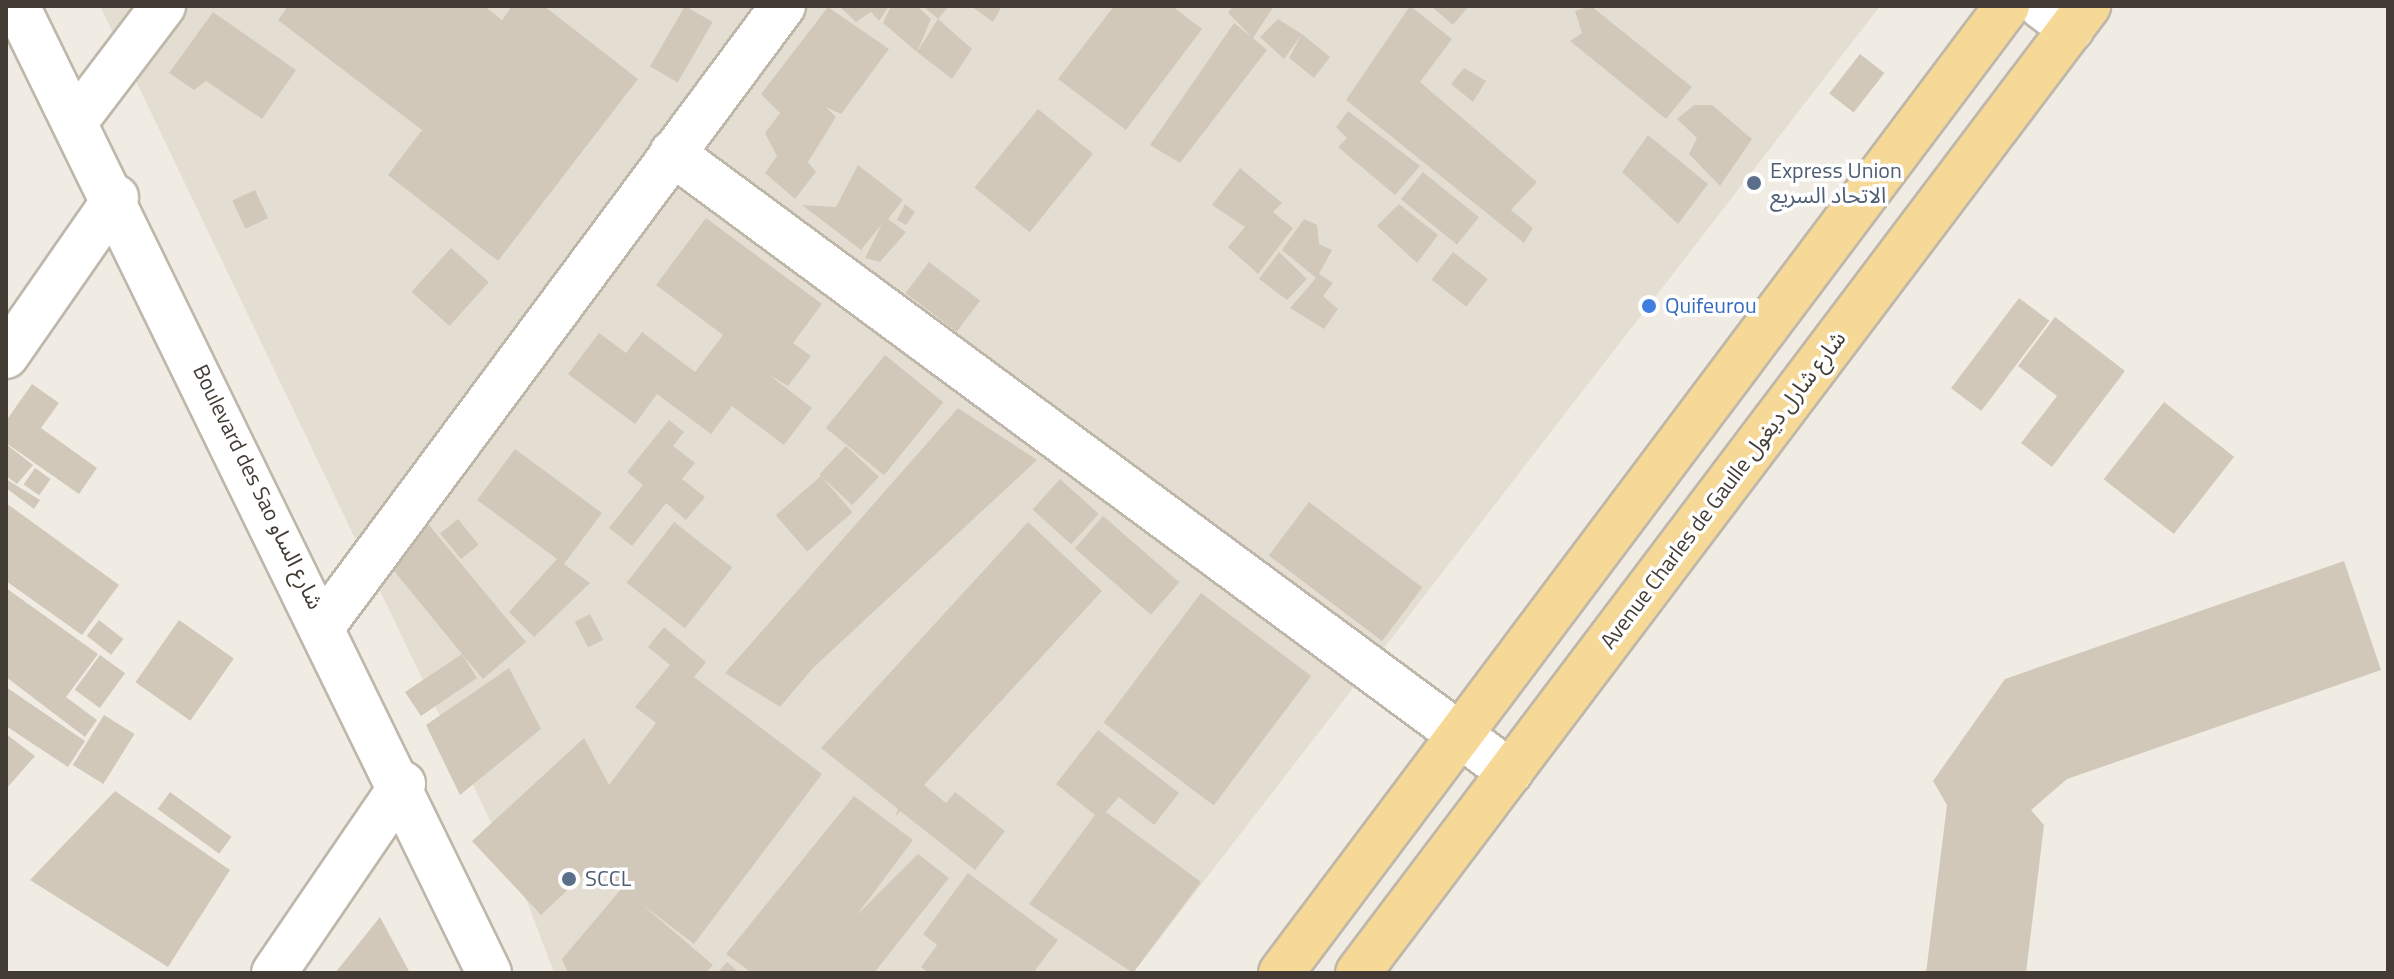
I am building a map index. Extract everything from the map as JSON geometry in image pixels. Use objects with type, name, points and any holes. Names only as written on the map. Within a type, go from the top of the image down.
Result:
[{"type":"main road","points":[[1281,973],[2007,6]]},
{"type":"main road","name":"Avenue Charles de Gaulle شارع شارل ديغول","points":[[1358,973],[1510,772],[2067,14]]},
{"type":"street","name":"Boulevard des Sao شارع الساو","points":[[17,6],[78,118],[403,784],[489,973]]},
{"type":"street","points":[[78,118],[163,6]]},
{"type":"street","points":[[324,624],[783,6]]},
{"type":"street","points":[[672,153],[1510,772]]},
{"type":"street","points":[[6,356],[116,198]]},
{"type":"street","points":[[274,973],[403,784]]},
{"type":"shaded area","points":[[100,6],[1880,6],[1133,973],[554,973],[520,883]]},
{"type":"building","points":[[288,6],[484,6],[502,20],[512,6],[544,6],[638,79],[498,261],[388,175],[422,130],[278,20]]},
{"type":"building","points":[[685,6],[713,22],[678,83],[650,67]]},
{"type":"building","points":[[839,6],[889,6],[879,21],[871,12],[856,22]]},
{"type":"building","points":[[891,6],[917,6],[931,19],[917,52],[883,23]]},
{"type":"building","points":[[923,6],[949,6],[938,19]]},
{"type":"building","points":[[971,6],[1002,6],[993,22]]},
{"type":"building","points":[[1114,6],[1172,6],[1202,29],[1126,130],[1058,79]]},
{"type":"building","points":[[1233,6],[1274,6],[1253,38],[1228,13]]},
{"type":"building","points":[[1410,6],[1452,39],[1420,82],[1537,182],[1511,210],[1533,228],[1524,243],[1346,100]]},
{"type":"building","points":[[1431,6],[1469,6],[1453,25]]},
{"type":"building","points":[[1591,6],[1692,87],[1666,119],[1570,41],[1582,33],[1575,11]]},
{"type":"building","points":[[828,7],[889,49],[841,114],[826,107],[836,117],[808,162],[816,172],[795,199],[765,173],[777,156],[765,133],[780,113],[761,94]]},
{"type":"building","points":[[213,12],[296,70],[262,119],[206,81],[194,90],[169,73]]},
{"type":"building","points":[[938,19],[972,49],[952,79],[917,52]]},
{"type":"building","points":[[1278,19],[1302,34],[1284,59],[1260,37]]},
{"type":"building","points":[[1234,23],[1267,50],[1180,163],[1150,145]]},
{"type":"building","points":[[1302,34],[1330,57],[1314,78],[1289,58]]},
{"type":"building","points":[[1860,54],[1884,73],[1854,112],[1829,93]]},
{"type":"building","points":[[1464,68],[1486,81],[1473,102],[1451,84]]},
{"type":"building","points":[[1694,105],[1712,105],[1752,139],[1720,186],[1689,154],[1697,138],[1677,119]]},
{"type":"building","points":[[1038,109],[1093,154],[1030,232],[974,187]]},
{"type":"building","points":[[1348,111],[1420,166],[1395,195],[1338,147],[1347,138],[1336,127]]},
{"type":"building","points":[[1648,135],[1708,184],[1678,224],[1622,172]]},
{"type":"building","points":[[858,165],[903,200],[888,219],[906,232],[880,262],[865,258],[882,224],[861,250],[802,205],[836,207]]},
{"type":"building","points":[[1240,168],[1282,203],[1273,212],[1293,228],[1258,274],[1228,247],[1245,227],[1212,205]]},
{"type":"building","points":[[1423,172],[1479,217],[1457,245],[1401,199]]},
{"type":"building","points":[[255,190],[268,218],[245,229],[232,201]]},
{"type":"building","points":[[905,204],[915,212],[906,225],[897,220]]},
{"type":"building","points":[[1399,204],[1438,235],[1417,263],[1377,226]]},
{"type":"building","points":[[706,218],[822,304],[793,343],[811,356],[788,386],[768,374],[812,408],[784,445],[732,406],[711,434],[657,394],[635,424],[568,374],[599,333],[626,353],[642,332],[695,372],[723,335],[656,285]]},
{"type":"building","points":[[1304,219],[1317,225],[1319,244],[1332,250],[1319,274],[1333,283],[1323,296],[1338,309],[1324,329],[1290,308],[1316,278],[1282,250]]},
{"type":"building","points":[[451,248],[489,282],[449,326],[412,292]]},
{"type":"building","points":[[1279,252],[1307,279],[1287,300],[1259,279]]},
{"type":"building","points":[[1453,252],[1488,279],[1466,307],[1431,280]]},
{"type":"building","points":[[929,262],[980,301],[957,332],[906,293]]},
{"type":"building","points":[[2019,298],[2049,321],[1981,411],[1951,388]]},
{"type":"building","points":[[2055,317],[2125,371],[2052,467],[2021,443],[2057,396],[2018,366]]},
{"type":"building","points":[[885,355],[943,402],[884,475],[826,428]]},
{"type":"building","points":[[32,384],[59,403],[41,428],[97,468],[79,494],[6,443],[6,421]]},
{"type":"building","points":[[2164,402],[2234,457],[2174,534],[2104,479]]},
{"type":"building","points":[[958,408],[1037,460],[813,668],[780,707],[725,673]]},
{"type":"building","points":[[669,420],[684,432],[673,446],[695,463],[682,479],[705,497],[686,520],[666,503],[632,546],[609,528],[643,485],[627,472]]},
{"type":"building","points":[[6,444],[33,465],[17,484],[6,476]]},
{"type":"building","points":[[846,446],[879,477],[852,505],[819,475]]},
{"type":"building","points":[[515,449],[602,513],[564,564],[590,583],[534,637],[509,612],[557,559],[477,500]]},
{"type":"building","points":[[35,468],[51,479],[39,495],[24,484]]},
{"type":"building","points":[[821,476],[852,512],[807,552],[776,515]]},
{"type":"building","points":[[6,479],[40,500],[34,509],[6,488]]},
{"type":"building","points":[[1060,479],[1099,514],[1071,544],[1033,509]]},
{"type":"building","points":[[1309,502],[1422,587],[1382,641],[1269,556]]},
{"type":"building","points":[[6,503],[119,585],[82,635],[6,581]]},
{"type":"building","points":[[1103,516],[1179,582],[1151,615],[1075,548]]},
{"type":"building","points":[[458,519],[479,545],[461,559],[440,533]]},
{"type":"building","points":[[674,522],[732,568],[685,628],[627,583]]},
{"type":"building","points":[[1028,522],[1102,591],[924,785],[946,803],[955,792],[1005,831],[975,870],[900,811],[895,817],[898,809],[821,748]]},
{"type":"building","points":[[429,525],[526,642],[483,679],[386,561]]},
{"type":"building","points":[[2344,561],[2381,670],[2067,779],[2031,810],[2044,825],[2026,973],[1926,973],[1947,805],[1933,781],[2005,679]]},
{"type":"building","points":[[6,588],[98,654],[66,697],[97,720],[85,737],[6,677]]},
{"type":"building","points":[[1201,593],[1311,676],[1214,805],[1104,722]]},
{"type":"building","points":[[590,614],[603,640],[588,648],[575,622]]},
{"type":"building","points":[[99,620],[123,639],[111,655],[87,636]]},
{"type":"building","points":[[179,620],[234,658],[190,721],[135,682]]},
{"type":"building","points":[[664,627],[706,662],[694,677],[822,774],[694,944],[639,902],[713,965],[706,973],[568,973],[562,959],[622,888],[592,867],[541,915],[472,841],[584,738],[609,785],[656,723],[635,707],[670,665],[648,647]]},
{"type":"building","points":[[462,654],[477,678],[421,716],[405,692]]},
{"type":"building","points":[[100,655],[125,673],[100,708],[75,690]]},
{"type":"building","points":[[509,668],[541,729],[460,795],[426,725]]},
{"type":"building","points":[[6,687],[85,741],[68,767],[6,726]]},
{"type":"building","points":[[104,715],[135,734],[103,784],[73,765]]},
{"type":"building","points":[[1098,730],[1179,793],[1154,825],[1119,797],[1106,812],[1201,882],[1133,973],[1029,904],[1095,815],[1056,784]]},
{"type":"building","points":[[6,734],[35,756],[6,789]]},
{"type":"building","points":[[115,791],[230,870],[168,967],[30,880]]},
{"type":"building","points":[[170,792],[231,837],[219,854],[158,809]]},
{"type":"building","points":[[854,796],[913,840],[857,915],[918,854],[949,878],[874,973],[752,973],[726,954]]},
{"type":"building","points":[[968,873],[1058,940],[1033,973],[929,973],[921,967],[937,945],[923,934]]},
{"type":"building","points":[[380,917],[410,973],[335,973]]},
{"type":"building","points":[[727,962],[740,973],[717,973]]},
{"type":"place","name":"Express Union الاتحاد السريع","points":[[1754,183]]},
{"type":"place","name":"Quifeurou","points":[[1649,306]]},
{"type":"place","name":"SCCL","points":[[569,879]]}]
